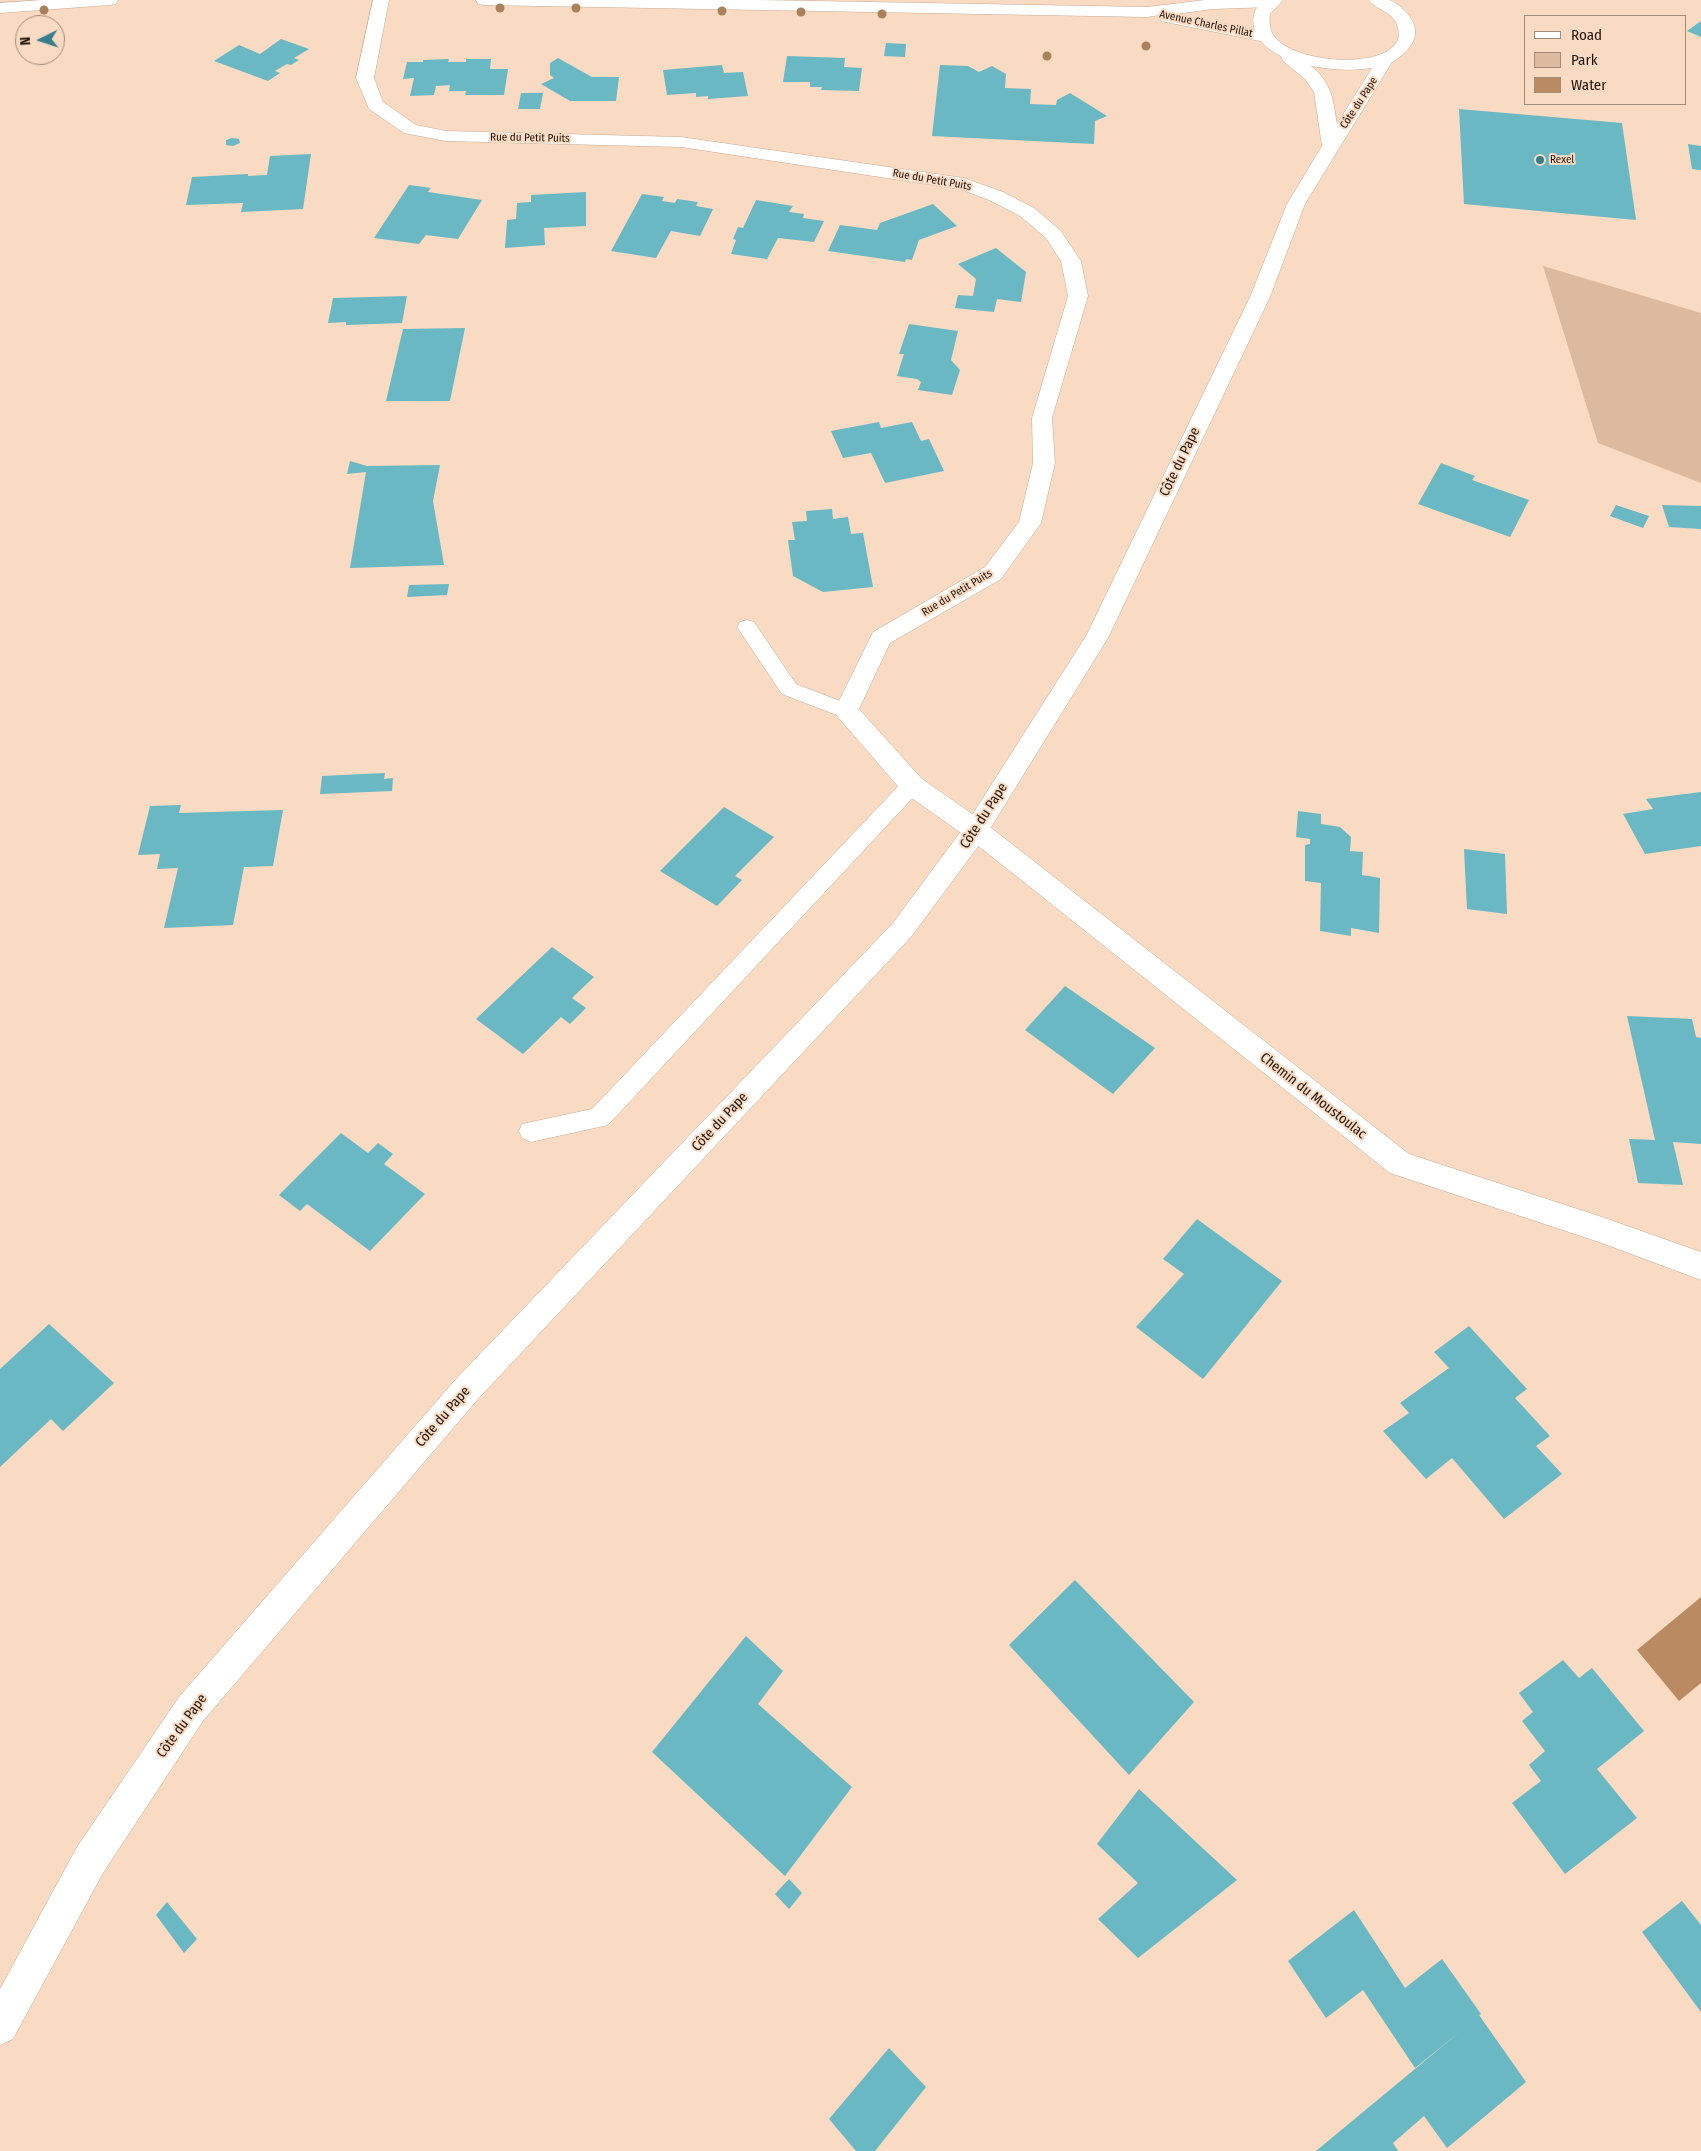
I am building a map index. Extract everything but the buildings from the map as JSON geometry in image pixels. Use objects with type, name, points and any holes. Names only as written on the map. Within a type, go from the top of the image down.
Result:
[{"type":"street","points":[[0,8],[110,0]]},
{"type":"street","name":"Rue du Petit Puits","points":[[381,0],[365,78],[375,105],[410,129],[446,136],[681,142],[964,184],[996,196],[1027,212],[1053,234],[1071,261],[1078,296],[1042,418],[1044,463],[1030,523],[993,573],[881,638],[846,711]]},
{"type":"street","name":"Avenue Charles Pillat","points":[[484,0],[1146,12],[1212,4],[1273,1]]},
{"type":"street","points":[[1266,37],[1260,24],[1262,12],[1273,1]]},
{"type":"street","points":[[1280,50],[1321,64],[1339,66],[1366,65],[1385,59],[1399,51],[1407,40],[1408,28],[1401,16],[1384,2]]},
{"type":"street","name":"Avenue Charles Pillat","points":[[1146,12],[1266,37]]},
{"type":"street","name":"Côte du Pape","points":[[1266,37],[1311,74],[1323,92],[1331,146]]},
{"type":"street","name":"Côte du Pape","points":[[0,2026],[90,1860],[191,1709],[467,1389],[902,930],[976,830],[1096,638],[1260,297],[1296,204],[1376,77],[1385,59]]},
{"type":"street","points":[[846,711],[912,785],[976,830]]},
{"type":"street","name":"Chemin du Moustoulac","points":[[976,830],[1400,1164],[1598,1229],[1701,1266]]},
{"type":"lane","points":[[746,627],[790,689],[846,711]]},
{"type":"lane","points":[[531,1131],[599,1118],[912,785]]},
{"type":"green space","points":[[1543,266],[1701,313],[1701,483],[1598,443]]},
{"type":"water","points":[[1701,1597],[1701,1683],[1679,1701],[1637,1650]]},
{"type":"place","name":"Rexel","points":[[1540,160]]}]
